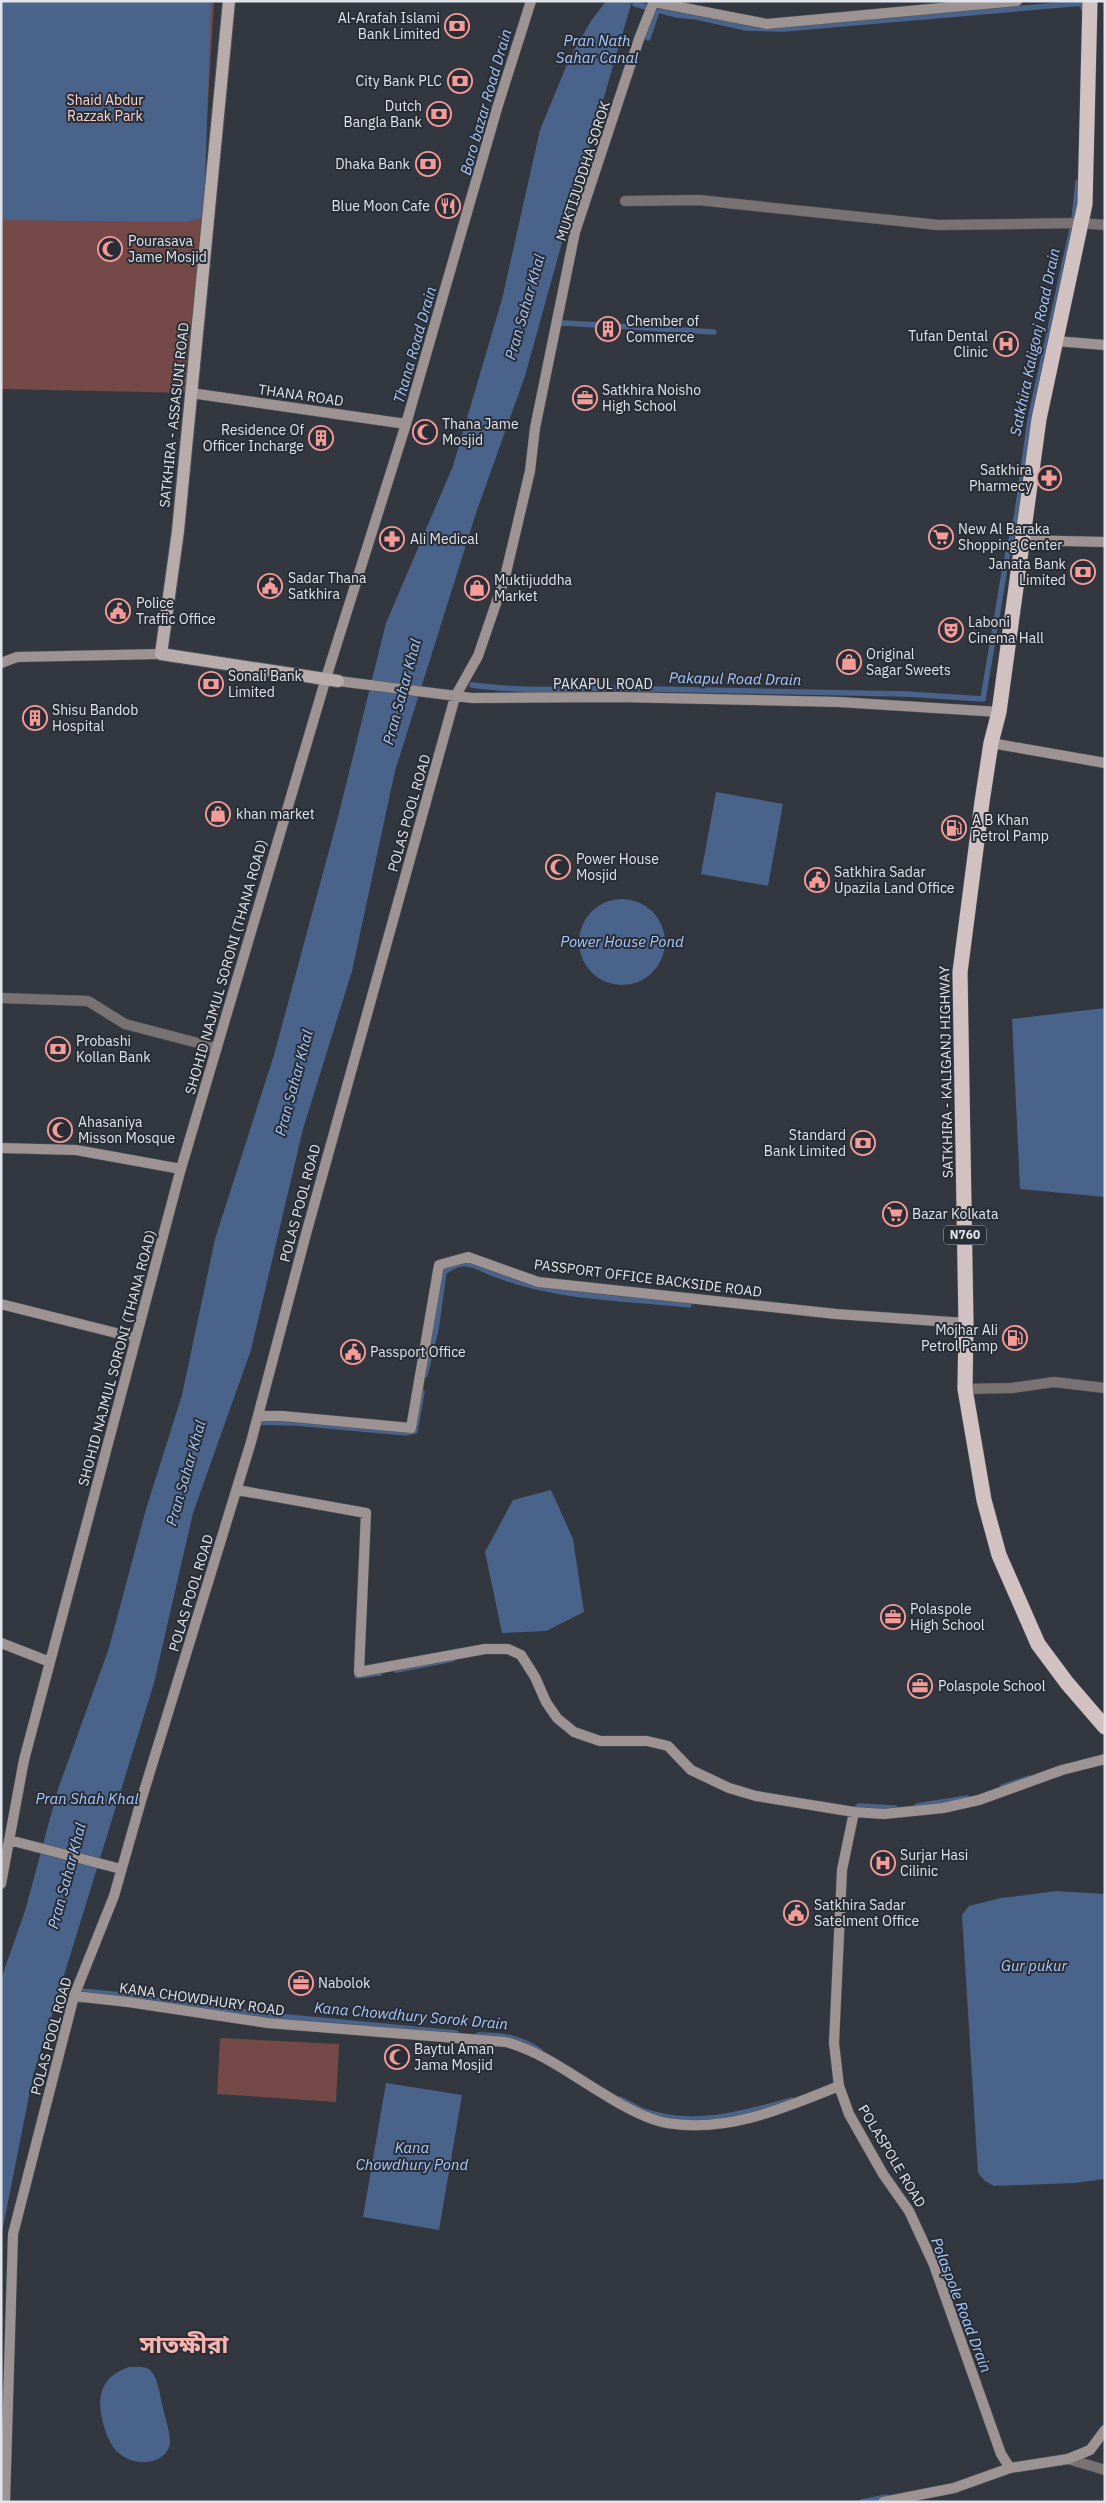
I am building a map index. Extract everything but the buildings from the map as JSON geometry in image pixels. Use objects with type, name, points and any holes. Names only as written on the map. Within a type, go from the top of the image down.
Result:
[{"type":"highway","name":"SATKHIRA - KALIGANJ HIGHWAY","points":[[1090,1],[1085,204],[1039,419],[999,712],[991,743],[960,972],[966,1322],[965,1389],[984,1500],[999,1554],[1038,1644],[1067,1684],[1105,1727]]},
{"type":"main road","name":"SATKHIRA - ASSASUNI ROAD","points":[[161,654],[178,531],[229,1]]},
{"type":"main road","points":[[161,654],[332,680]]},
{"type":"street","name":"SHOHID NAJMUL SORONI (THANA ROAD)","points":[[1,1884],[24,1760],[181,1169],[332,680],[469,211],[498,105],[532,1]]},
{"type":"street","points":[[653,2],[767,24],[1017,1]]},
{"type":"street","name":"MUKTIJUDDHA SOROK","points":[[451,696],[478,656],[505,577],[530,471],[535,428],[575,232],[653,2]]},
{"type":"street","points":[[626,201],[698,200],[938,225],[1080,223],[1105,225]]},
{"type":"street","points":[[1055,341],[1105,345]]},
{"type":"street","name":"THANA ROAD","points":[[191,393],[406,424]]},
{"type":"street","points":[[1021,540],[1105,542]]},
{"type":"street","points":[[1,663],[17,657],[161,654]]},
{"type":"street","name":"PAKAPUL ROAD","points":[[332,680],[451,696],[839,702],[999,712]]},
{"type":"street","name":"POLAS POOL ROAD","points":[[5,2502],[13,2234],[74,1996],[114,1896],[237,1490],[451,696]]},
{"type":"street","points":[[991,743],[1105,763]]},
{"type":"street","points":[[1,998],[88,1001],[125,1024],[217,1048]]},
{"type":"street","points":[[1,1148],[76,1150],[181,1169]]},
{"type":"street","name":"PASSPORT OFFICE BACKSIDE ROAD","points":[[258,1416],[282,1416],[411,1428],[439,1265],[468,1257],[538,1282],[836,1314],[966,1322]]},
{"type":"street","points":[[1,1304],[136,1338]]},
{"type":"street","points":[[965,1389],[1012,1388],[1054,1382],[1105,1388]]},
{"type":"street","points":[[237,1490],[366,1513],[359,1672],[485,1649],[508,1649],[521,1655],[557,1718],[574,1732],[600,1741],[647,1741],[668,1746],[691,1770],[730,1788],[756,1796],[854,1812],[884,1814],[943,1808],[978,1800],[1062,1770],[1105,1759]]},
{"type":"street","points":[[1,1644],[50,1662]]},
{"type":"street","name":"POLASPOLE ROAD","points":[[854,1812],[842,1870],[834,2043],[839,2086],[849,2114],[883,2174],[909,2210],[934,2265],[1001,2454],[1010,2468]]},
{"type":"street","points":[[9,1840],[121,1869]]},
{"type":"street","name":"KANA CHOWDHURY ROAD","points":[[74,1996],[128,2002],[268,2023],[506,2042],[529,2048],[615,2101],[667,2123],[716,2124],[742,2120],[780,2109],[839,2086]]},
{"type":"street","points":[[883,2502],[954,2488],[1010,2468],[1068,2460],[1090,2450],[1105,2430]]},
{"type":"street","points":[[1068,2460],[1105,2470]]},
{"type":"green space","name":"Shaid Abdur Razzak Park","points":[[1,1],[214,1],[191,393],[1,389]]},
{"type":"green space","points":[[220,2038],[339,2044],[336,2102],[217,2094]]},
{"type":"water","points":[[1,1],[211,1],[204,213],[201,218],[188,222],[1,220]]},
{"type":"water","name":"Pran Shah Khal","points":[[606,1],[632,1],[525,376],[476,513],[395,771],[352,971],[303,1129],[251,1350],[193,1513],[154,1683],[33,2076],[1,2237],[1,1979],[25,1911],[58,1789],[109,1648],[146,1509],[182,1395],[215,1239],[274,1055],[338,817],[386,623],[453,466],[502,299],[540,130],[570,57],[591,21]]},
{"type":"water","points":[[716,792],[783,804],[768,886],[701,874]]},
{"type":"water","name":"Power House Pond","points":[[622,899],[639,902],[653,911],[662,925],[665,942],[662,959],[653,973],[639,982],[622,985],[605,982],[591,973],[582,959],[579,942],[582,925],[591,911],[605,902]]},
{"type":"water","points":[[1105,1008],[1105,1197],[1020,1189],[1012,1019]]},
{"type":"water","points":[[551,1490],[573,1539],[584,1612],[546,1631],[502,1633],[485,1552],[513,1500]]},
{"type":"water","name":"Gur pukur","points":[[1057,1891],[1105,1894],[1105,2179],[1074,2183],[994,2186],[985,2181],[978,2173],[962,1915],[969,1906],[1001,1898]]},
{"type":"water","name":"Kana Chowdhury Pond","points":[[386,2083],[462,2095],[439,2230],[363,2217]]},
{"type":"water","points":[[129,2367],[149,2369],[156,2379],[159,2389],[170,2442],[169,2448],[162,2457],[151,2461],[134,2461],[120,2454],[111,2443],[103,2422],[100,2402],[101,2393],[110,2378]]},
{"type":"waterway","points":[[635,4],[677,15],[697,17],[746,28],[783,29],[1083,3],[1083,8]]},
{"type":"waterway","points":[[648,38],[658,8]]},
{"type":"waterway","name":"Pakapul Road Drain","points":[[472,685],[536,689],[601,688],[907,694],[983,699],[1006,562],[1017,514],[1030,420],[1074,220],[1078,182]]},
{"type":"waterway","points":[[556,325],[564,323],[714,332]]},
{"type":"waterway","points":[[425,1375],[436,1329],[444,1272],[459,1265],[471,1264],[520,1283],[567,1293],[689,1305]]},
{"type":"waterway","points":[[256,1422],[297,1423],[406,1433],[415,1431],[422,1392]]},
{"type":"waterway","points":[[396,1670],[453,1659]]},
{"type":"waterway","points":[[357,1676],[380,1673]]},
{"type":"waterway","name":"Kana Chowdhury Sorok Drain","points":[[1002,1787],[1029,1778]]},
{"type":"waterway","name":"Kana Chowdhury Sorok Drain","points":[[917,1806],[967,1798]]},
{"type":"waterway","name":"Kana Chowdhury Sorok Drain","points":[[853,1812],[859,1806],[895,1808]]},
{"type":"waterway","name":"Kana Chowdhury Sorok Drain","points":[[81,1991],[132,1996],[266,2015],[456,2033]]},
{"type":"waterway","name":"Kana Chowdhury Sorok Drain","points":[[478,2035],[510,2038],[540,2051]]},
{"type":"waterway","name":"Kana Chowdhury Sorok Drain","points":[[620,2099],[641,2110],[660,2116],[698,2119],[736,2114],[792,2100]]},
{"type":"waterway","points":[[862,2502],[887,2497]]},
{"type":"place","name":"Al-Arafah Islami Bank Limited","points":[[457,26]]},
{"type":"place","name":"City Bank PLC","points":[[460,81]]},
{"type":"place","name":"Dutch Bangla Bank","points":[[439,114]]},
{"type":"place","name":"Dhaka Bank","points":[[428,164]]},
{"type":"place","name":"Blue Moon Cafe","points":[[448,206]]},
{"type":"place","name":"Pourasava Jame Mosjid","points":[[110,249]]},
{"type":"place","name":"Chember of Commerce","points":[[608,329]]},
{"type":"place","name":"Tufan Dental Clinic","points":[[1006,344]]},
{"type":"place","name":"Satkhira Noisho High School","points":[[585,398]]},
{"type":"place","name":"Thana Jame Mosjid","points":[[425,432]]},
{"type":"place","name":"Residence Of Officer Incharge","points":[[321,438]]},
{"type":"place","name":"Satkhira Pharmecy","points":[[1049,478]]},
{"type":"place","name":"New Al Baraka Shopping Center","points":[[941,537]]},
{"type":"place","name":"Ali Medical","points":[[392,539]]},
{"type":"place","name":"Janata Bank Limited","points":[[1083,572]]},
{"type":"place","name":"Sadar Thana Satkhira","points":[[270,586]]},
{"type":"place","name":"Muktijuddha Market","points":[[477,588]]},
{"type":"place","name":"Police Traffic Office","points":[[118,611]]},
{"type":"place","name":"Laboni Cinema Hall","points":[[951,630]]},
{"type":"place","name":"Original Sagar Sweets","points":[[849,662]]},
{"type":"place","name":"Sonali Bank Limited","points":[[211,684]]},
{"type":"place","name":"Shisu Bandob Hospital","points":[[35,718]]},
{"type":"place","name":"khan market","points":[[218,814]]},
{"type":"place","name":"A B Khan Petrol Pamp","points":[[954,828]]},
{"type":"place","name":"Power House Mosjid","points":[[558,867]]},
{"type":"place","name":"Satkhira Sadar Upazila Land Office","points":[[817,880]]},
{"type":"place","name":"Probashi Kollan Bank","points":[[58,1049]]},
{"type":"place","name":"Ahasaniya Misson Mosque","points":[[60,1130]]},
{"type":"place","name":"Standard Bank Limited","points":[[863,1143]]},
{"type":"place","name":"Bazar Kolkata","points":[[895,1214]]},
{"type":"place","name":"Mojhar Ali Petrol Pamp","points":[[1015,1338]]},
{"type":"place","name":"Passport Office","points":[[353,1352]]},
{"type":"place","name":"Polaspole High School","points":[[893,1617]]},
{"type":"place","name":"Polaspole School","points":[[920,1686]]},
{"type":"place","name":"Surjar Hasi Cilinic","points":[[883,1863]]},
{"type":"place","name":"Satkhira Sadar Satelment Office","points":[[796,1913]]},
{"type":"place","name":"Nabolok","points":[[301,1983]]},
{"type":"place","name":"Baytul Aman Jama Mosjid","points":[[397,2057]]},
{"type":"district","name":"সাতক্ষীরা","points":[[184,2345]]},
{"type":"water label","name":"Pran Nath Sahar Canal","points":[[597,50]]},
{"type":"water label","name":"Boro bazar Road Drain","points":[[486,102]]},
{"type":"water label","name":"Pran Sahar Khal","points":[[525,307]]},
{"type":"water label","name":"Satkhira Kaligonj Road Drain","points":[[1035,342]]},
{"type":"water label","name":"Thana Road Drain","points":[[415,345]]},
{"type":"water label","name":"Pran Sahar Khal","points":[[402,692]]},
{"type":"water label","name":"Pran Sahar Khal","points":[[294,1083]]},
{"type":"water label","name":"Pran Sahar Khal","points":[[186,1473]]},
{"type":"water label","name":"Pran Sahar Khal","points":[[67,1876]]},
{"type":"water label","name":"Polaspole Road Drain","points":[[961,2305]]}]
